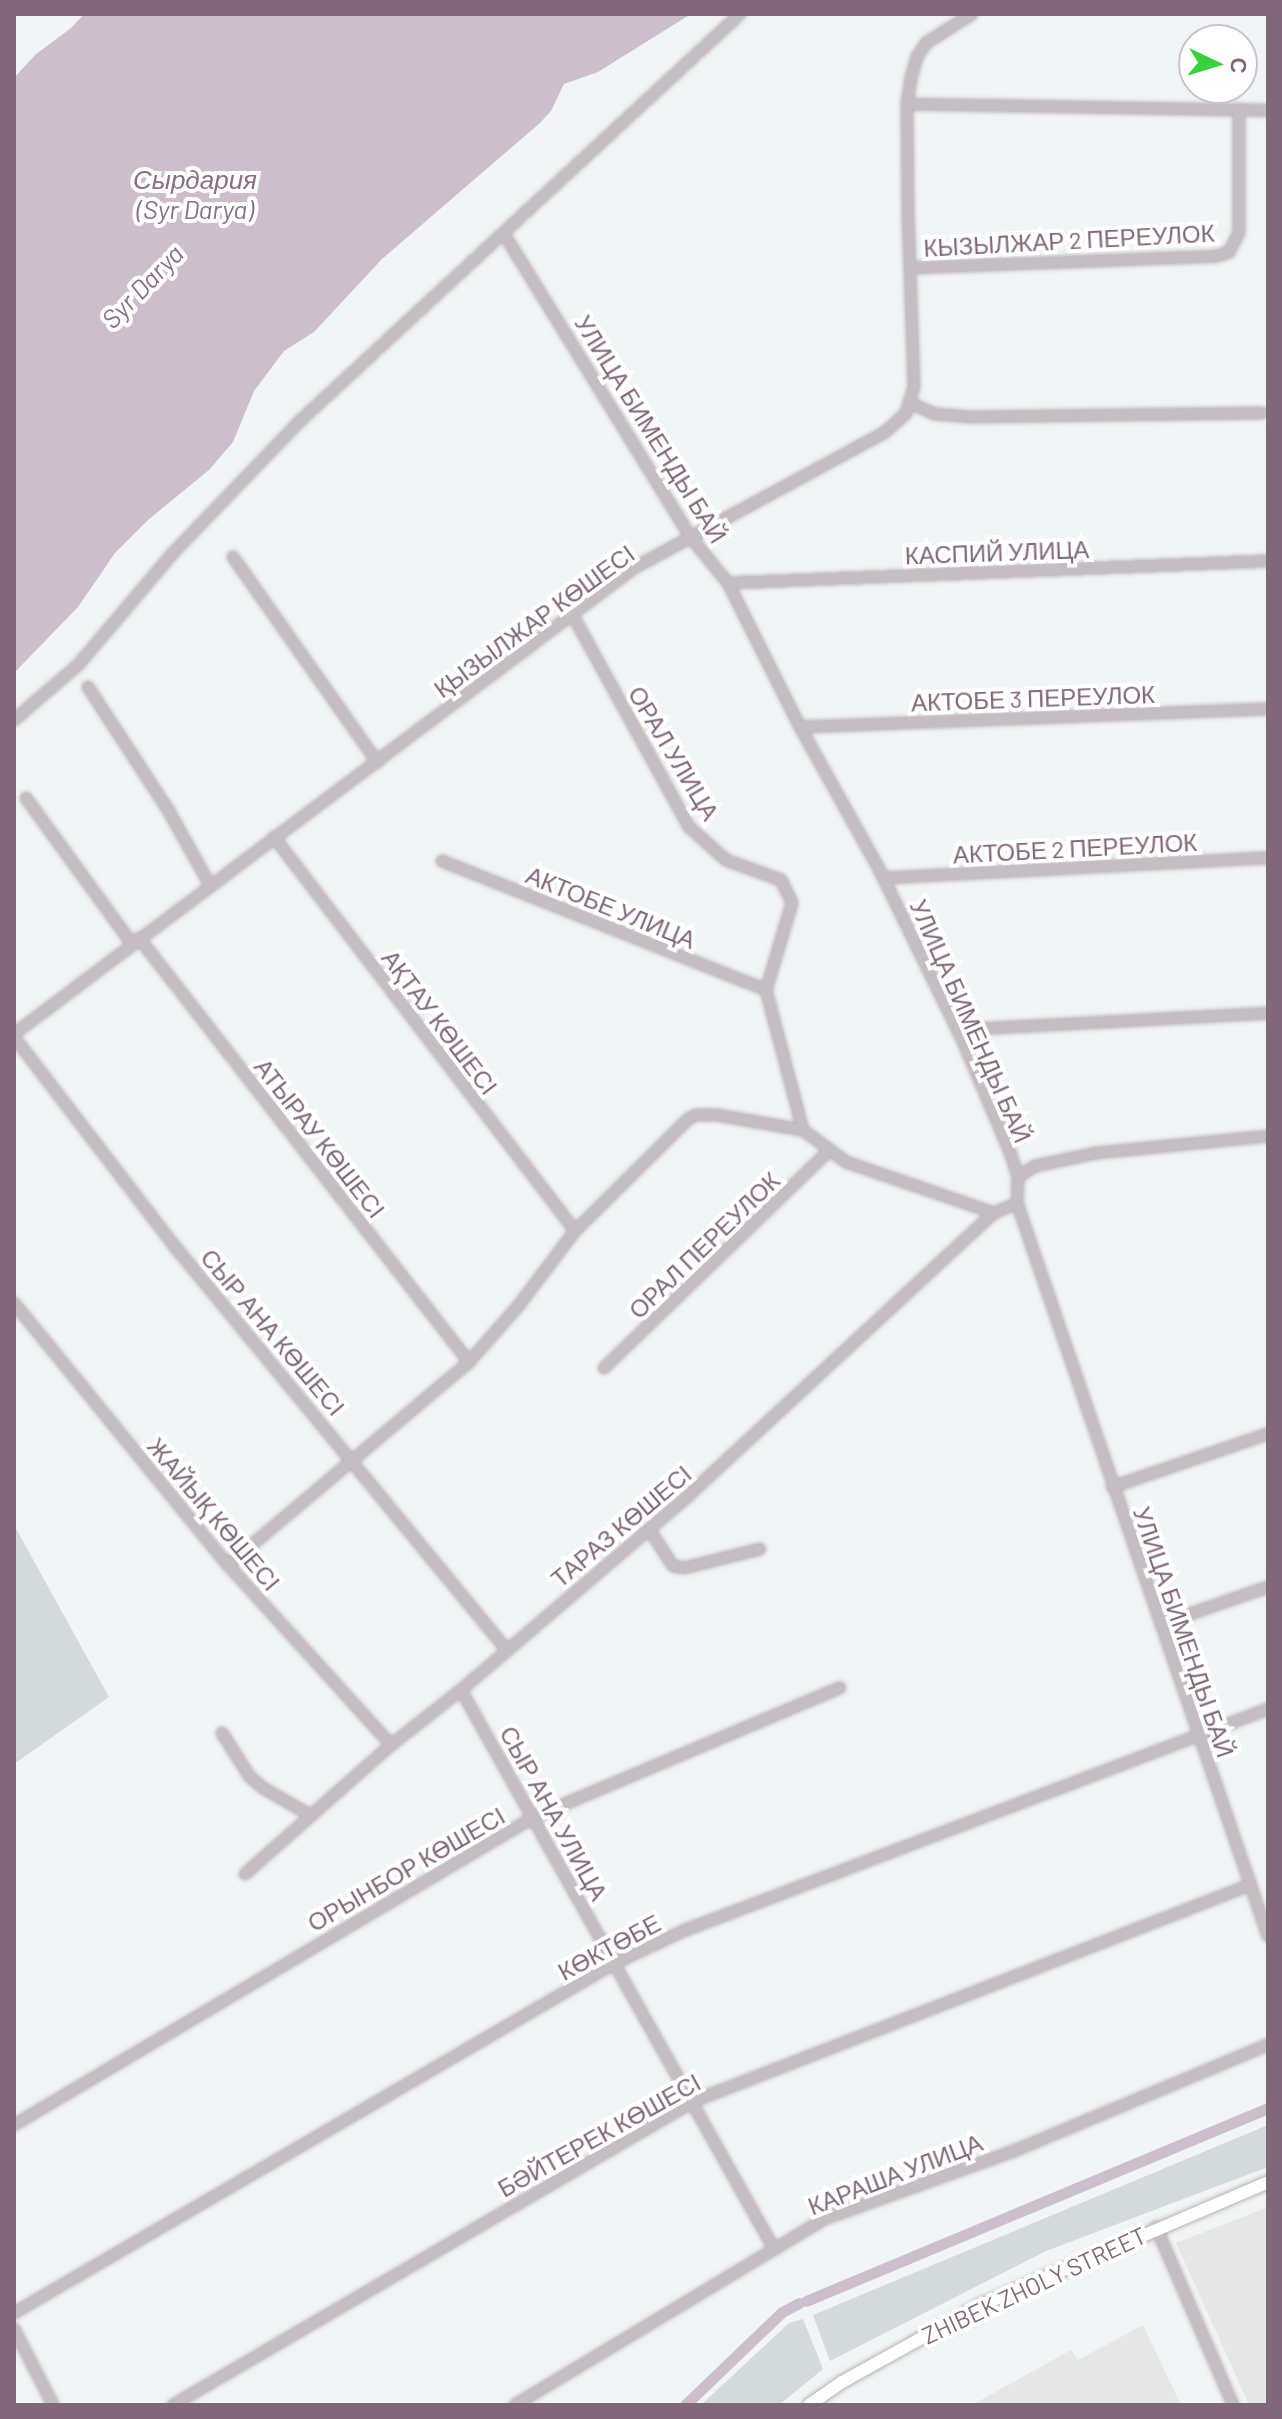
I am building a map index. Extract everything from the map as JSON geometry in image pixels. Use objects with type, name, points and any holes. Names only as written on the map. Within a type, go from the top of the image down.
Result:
[{"type":"main road","name":"ZHIBEK ZHOLY STREET","points":[[809,2405],[842,2382],[979,2306],[1156,2227],[1268,2182]]},
{"type":"street","points":[[14,720],[78,665],[172,554],[248,472],[740,14]]},
{"type":"street","points":[[972,14],[926,43],[917,57],[907,104],[914,386],[910,403],[935,414],[970,417],[1262,413]]},
{"type":"street","points":[[907,104],[1268,110]]},
{"type":"street","name":"КЫЗЫЛЖАР 2 ПЕРЕУЛОК","points":[[910,268],[1217,256],[1229,252],[1239,232],[1239,109]]},
{"type":"street","name":"УЛИЦА БИМЕНДЫ БАЙ","points":[[504,234],[692,539],[728,583],[800,727],[884,878],[957,1030],[1018,1177],[1017,1203],[1268,1936]]},
{"type":"street","name":"ҚЫЗЫЛЖАР КӨШЕСІ","points":[[14,1035],[634,568],[884,433],[906,413],[910,403]]},
{"type":"street","points":[[233,557],[377,762]]},
{"type":"street","name":"КАСПИЙ УЛИЦА","points":[[728,583],[1268,561]]},
{"type":"street","name":"ОРАЛ УЛИЦА","points":[[572,614],[689,827],[726,860],[781,880],[792,903],[766,990]]},
{"type":"street","points":[[88,687],[167,808],[210,885]]},
{"type":"street","name":"АКТОБЕ 3 ПЕРЕУЛОК","points":[[800,727],[1268,709]]},
{"type":"street","name":"АТЫРАУ КӨШЕСІ","points":[[26,798],[135,941],[469,1362]]},
{"type":"street","name":"АҚТАУ КӨШЕСІ","points":[[274,837],[575,1231]]},
{"type":"street","name":"АКТОБЕ 2 ПЕРЕУЛОК","points":[[884,878],[1268,858]]},
{"type":"street","name":"АКТОБЕ УЛИЦА","points":[[442,861],[766,990]]},
{"type":"street","points":[[766,990],[803,1130]]},
{"type":"street","points":[[957,1030],[1268,1013]]},
{"type":"street","name":"СЫР АНА КӨШЕСІ","points":[[14,1035],[176,1248],[352,1458],[506,1649]]},
{"type":"street","points":[[228,1565],[469,1362],[519,1305],[575,1231],[696,1115],[717,1115],[803,1130],[846,1162],[994,1213]]},
{"type":"street","points":[[1018,1177],[1035,1166],[1096,1153],[1268,1136]]},
{"type":"street","name":"ОРАЛ ПЕРЕУЛОК","points":[[604,1368],[830,1150]]},
{"type":"street","name":"ТАРАЗ КӨШЕСІ","points":[[245,1874],[391,1745],[461,1690],[649,1529],[994,1213],[1017,1203]]},
{"type":"street","name":"ЖАЙЫҚ КӨШЕСІ","points":[[14,1303],[228,1565],[391,1745]]},
{"type":"street","points":[[1112,1487],[1268,1434]]},
{"type":"street","points":[[649,1529],[673,1566],[684,1568],[760,1549]]},
{"type":"street","points":[[1161,1624],[1268,1587]]},
{"type":"street","name":"ОРЫНБОР КӨШЕСІ","points":[[14,2125],[534,1817],[840,1688]]},
{"type":"street","name":"СЫР АНА УЛИЦА","points":[[461,1690],[694,2101],[774,2249]]},
{"type":"street","name":"КӨКТӨБЕ","points":[[14,2313],[615,1963],[683,1931],[1268,1709]]},
{"type":"street","points":[[222,1733],[250,1777],[310,1815]]},
{"type":"street","name":"БӘЙТЕРЕК КӨШЕСІ","points":[[173,2405],[694,2101],[1250,1885]]},
{"type":"street","name":"КАРАША УЛИЦА","points":[[515,2405],[824,2219],[1014,2151],[1268,2045]]},
{"type":"street","points":[[1156,2227],[1233,2405]]},
{"type":"street","points":[[14,2329],[53,2405]]},
{"type":"shaded area","points":[[14,1525],[109,1697],[14,1764]]},
{"type":"shaded area","points":[[1268,2125],[1268,2167],[1046,2251],[830,2361],[813,2315]]},
{"type":"shaded area","points":[[1268,2207],[1268,2405],[1249,2405],[1176,2243]]},
{"type":"shaded area","points":[[803,2319],[823,2369],[779,2405],[701,2405],[789,2323]]},
{"type":"shaded area","points":[[1143,2325],[1181,2405],[972,2405],[1071,2350],[1078,2360]]},
{"type":"water","name":"Сырдария (Syr Darya)","points":[[84,14],[691,14],[598,72],[564,84],[551,111],[540,123],[382,259],[314,332],[284,351],[254,391],[233,442],[209,470],[148,520],[115,553],[78,607],[14,673],[14,78],[35,55]]},
{"type":"waterway","points":[[806,2301],[1268,2108]]},
{"type":"waterway","points":[[685,2405],[782,2312],[799,2303]]},
{"type":"water label","name":"Syr Darya","points":[[142,286]]}]
